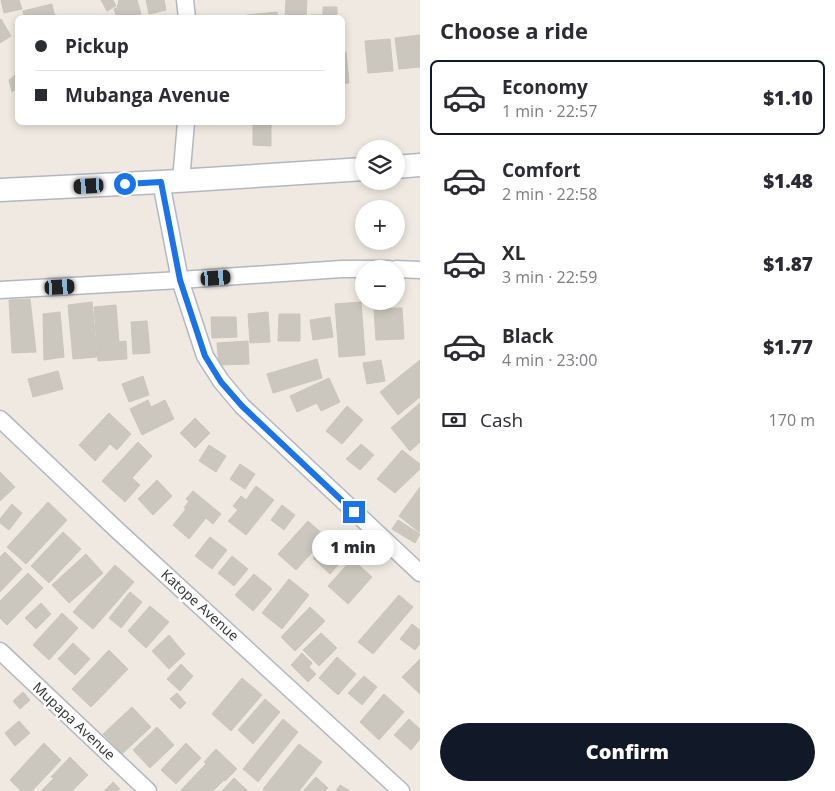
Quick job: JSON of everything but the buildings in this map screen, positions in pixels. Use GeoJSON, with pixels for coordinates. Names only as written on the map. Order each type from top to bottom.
{"type":"FeatureCollection","features":[{"type":"Feature","properties":{"kind":"street"},"geometry":{"type":"LineString","coordinates":[[186,0],[187,15]]}},
{"type":"Feature","properties":{"kind":"street"},"geometry":{"type":"LineString","coordinates":[[185,125],[171,181],[180,280],[205,356],[221,382],[242,406],[420,573]]}},
{"type":"Feature","properties":{"kind":"street"},"geometry":{"type":"LineString","coordinates":[[405,166],[420,165]]}},
{"type":"Feature","properties":{"kind":"street"},"geometry":{"type":"LineString","coordinates":[[0,190],[355,170]]}},
{"type":"Feature","properties":{"kind":"street"},"geometry":{"type":"LineString","coordinates":[[0,290],[355,269]]}},
{"type":"Feature","properties":{"kind":"street"},"geometry":{"type":"LineString","coordinates":[[405,269],[420,270]]}},
{"type":"Feature","properties":{"kind":"street","name":"Katope Avenue"},"geometry":{"type":"LineString","coordinates":[[0,419],[116,529],[401,791]]}},
{"type":"Feature","properties":{"kind":"street","name":"Mupapa Avenue"},"geometry":{"type":"LineString","coordinates":[[0,651],[148,791]]}},
{"type":"Feature","properties":{"kind":"route"},"geometry":{"type":"LineString","coordinates":[[125,184],[161,182],[180,280],[205,356],[221,382],[242,406],[354,512]]}}]}
